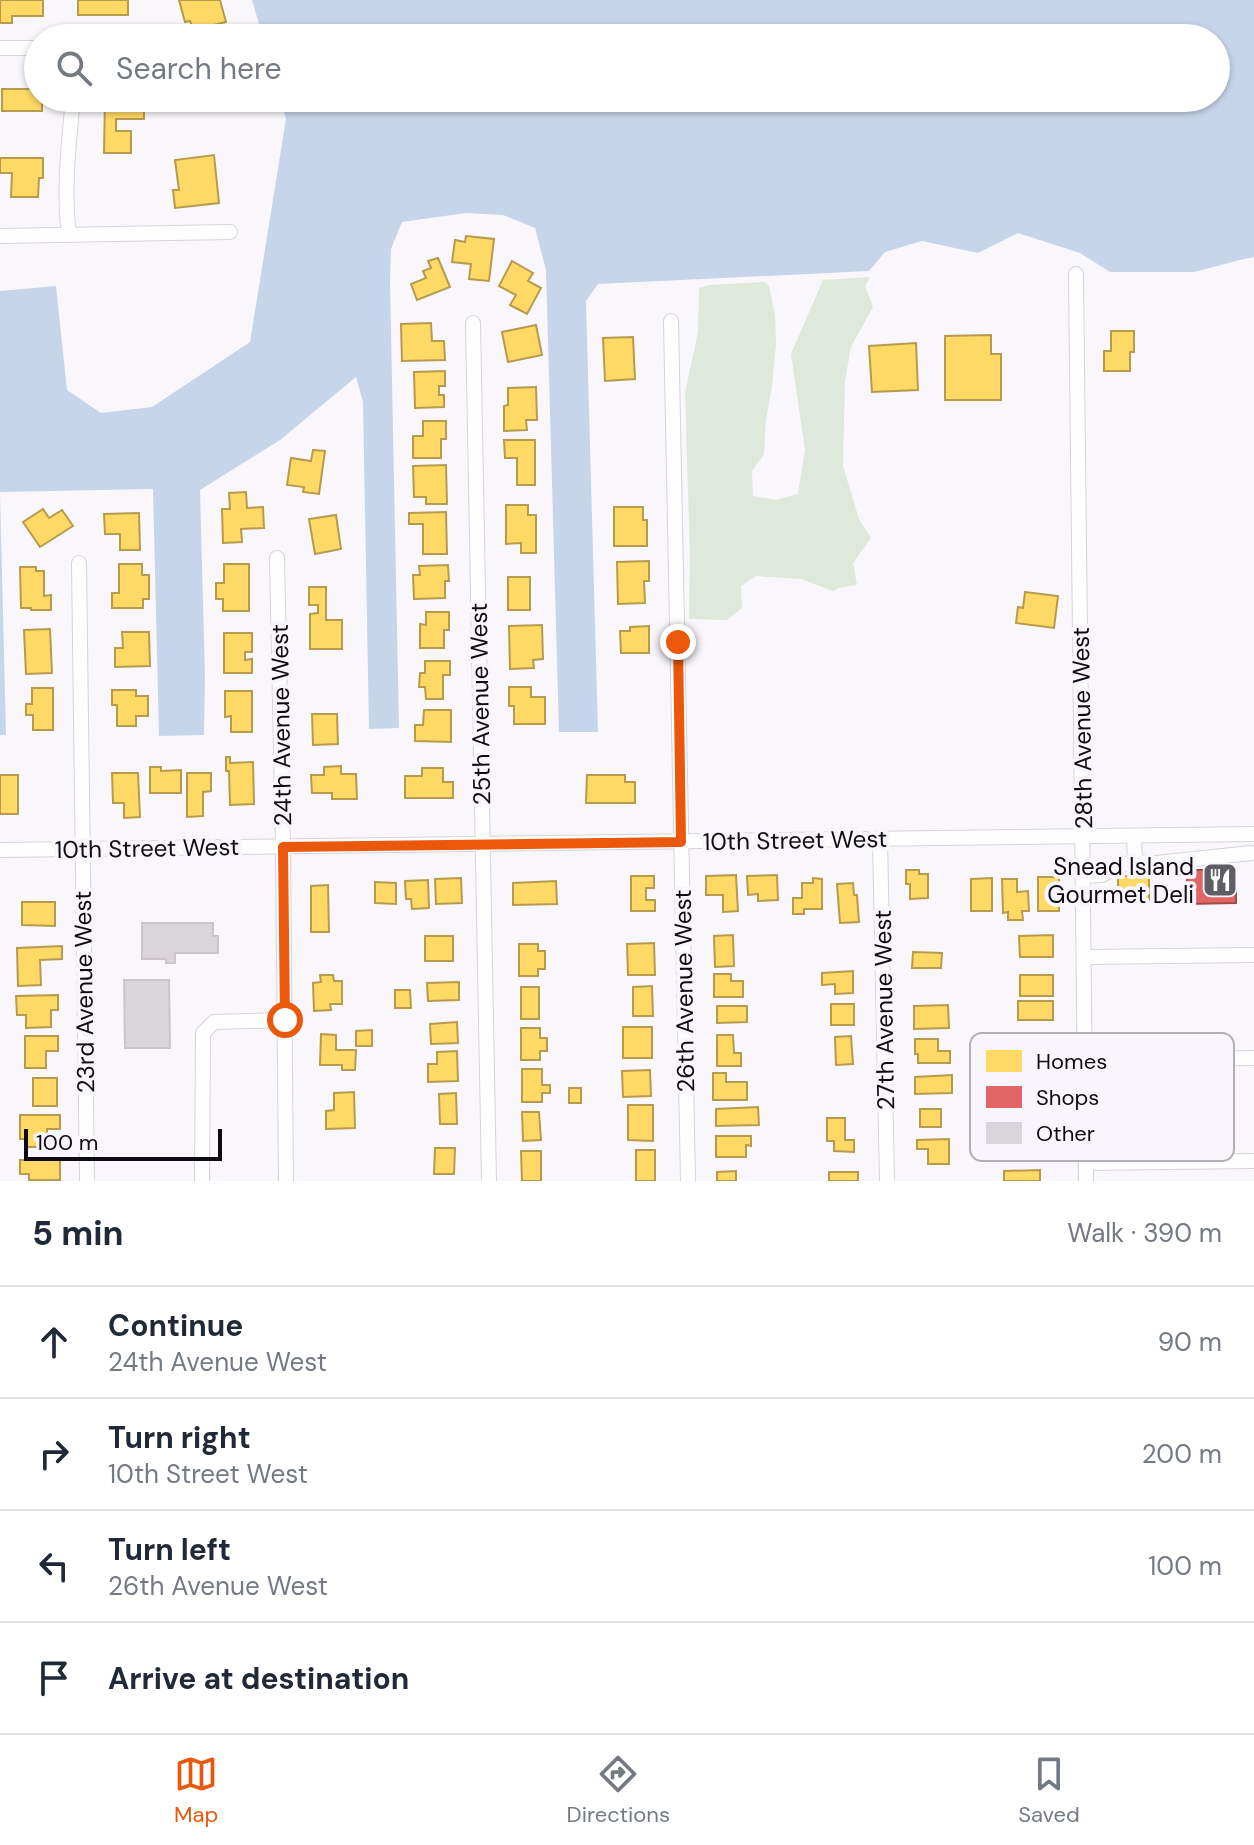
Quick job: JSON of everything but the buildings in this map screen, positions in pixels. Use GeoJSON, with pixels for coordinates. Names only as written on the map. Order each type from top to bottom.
{"type":"FeatureCollection","features":[{"type":"Feature","properties":{"kind":"street"},"geometry":{"type":"LineString","coordinates":[[0,48],[24,48]]}},
{"type":"Feature","properties":{"kind":"street"},"geometry":{"type":"LineString","coordinates":[[69,235],[66,184],[72,112]]}},
{"type":"Feature","properties":{"kind":"street"},"geometry":{"type":"LineString","coordinates":[[0,236],[230,232]]}},
{"type":"Feature","properties":{"kind":"street","name":"28th Avenue West"},"geometry":{"type":"LineString","coordinates":[[1076,274],[1085,1033]]}},
{"type":"Feature","properties":{"kind":"street","name":"26th Avenue West"},"geometry":{"type":"LineString","coordinates":[[671,321],[688,1181]]}},
{"type":"Feature","properties":{"kind":"street","name":"25th Avenue West"},"geometry":{"type":"LineString","coordinates":[[473,323],[489,1181]]}},
{"type":"Feature","properties":{"kind":"street","name":"24th Avenue West"},"geometry":{"type":"LineString","coordinates":[[277,558],[286,1181]]}},
{"type":"Feature","properties":{"kind":"street","name":"23rd Avenue West"},"geometry":{"type":"LineString","coordinates":[[79,563],[87,1181]]}},
{"type":"Feature","properties":{"kind":"street","name":"10th Street West"},"geometry":{"type":"LineString","coordinates":[[0,850],[1254,834]]}},
{"type":"Feature","properties":{"kind":"street"},"geometry":{"type":"LineString","coordinates":[[1134,836],[1135,862]]}},
{"type":"Feature","properties":{"kind":"street","name":"27th Avenue West"},"geometry":{"type":"LineString","coordinates":[[880,839],[887,1181]]}},
{"type":"Feature","properties":{"kind":"street"},"geometry":{"type":"LineString","coordinates":[[1084,876],[1102,875],[1120,865],[1135,862],[1157,863],[1253,852]]}},
{"type":"Feature","properties":{"kind":"street"},"geometry":{"type":"LineString","coordinates":[[1085,957],[1254,955]]}},
{"type":"Feature","properties":{"kind":"street"},"geometry":{"type":"LineString","coordinates":[[202,1181],[203,1033],[214,1022],[285,1020]]}},
{"type":"Feature","properties":{"kind":"street"},"geometry":{"type":"LineString","coordinates":[[1234,1058],[1254,1058]]}},
{"type":"Feature","properties":{"kind":"street"},"geometry":{"type":"LineString","coordinates":[[1086,1163],[1254,1161]]}},
{"type":"Feature","properties":{"kind":"street","name":"28th Avenue West"},"geometry":{"type":"LineString","coordinates":[[1086,1163],[1086,1181]]}},
{"type":"Feature","properties":{"kind":"green space"},"geometry":{"type":"Polygon","coordinates":[[[870,277],[865,286],[873,307],[851,347],[845,381],[843,466],[859,519],[871,538],[853,563],[857,585],[833,591],[801,579],[756,576],[741,586],[742,608],[727,620],[689,619],[685,393],[698,332],[699,288],[765,282],[769,286],[775,315],[776,344],[764,454],[752,471],[753,496],[776,500],[798,494],[805,450],[791,354],[823,280],[870,277]]]}},
{"type":"Feature","properties":{"kind":"water"},"geometry":{"type":"Polygon","coordinates":[[[252,0],[1254,0],[1254,257],[1194,272],[1110,272],[1080,253],[1018,233],[978,253],[922,241],[885,252],[869,271],[598,284],[586,301],[598,732],[559,732],[546,270],[535,228],[503,215],[466,213],[402,222],[391,249],[399,728],[369,729],[363,402],[356,377],[280,440],[200,490],[204,735],[159,736],[153,489],[0,492],[0,291],[56,286],[67,390],[101,413],[152,407],[250,342],[286,119],[284,112],[1230,112],[1230,24],[259,24],[252,0]]]}},
{"type":"Feature","properties":{"kind":"water"},"geometry":{"type":"Polygon","coordinates":[[[0,492],[6,735],[0,735],[0,492]]]}},
{"type":"Feature","properties":{"kind":"place","name":"Snead Island Gourmet Deli"},"geometry":{"type":"Point","coordinates":[1220,880]}},
{"type":"Feature","properties":{"kind":"route"},"geometry":{"type":"LineString","coordinates":[[285,1020],[283,847],[681,842],[678,642]]}}]}
